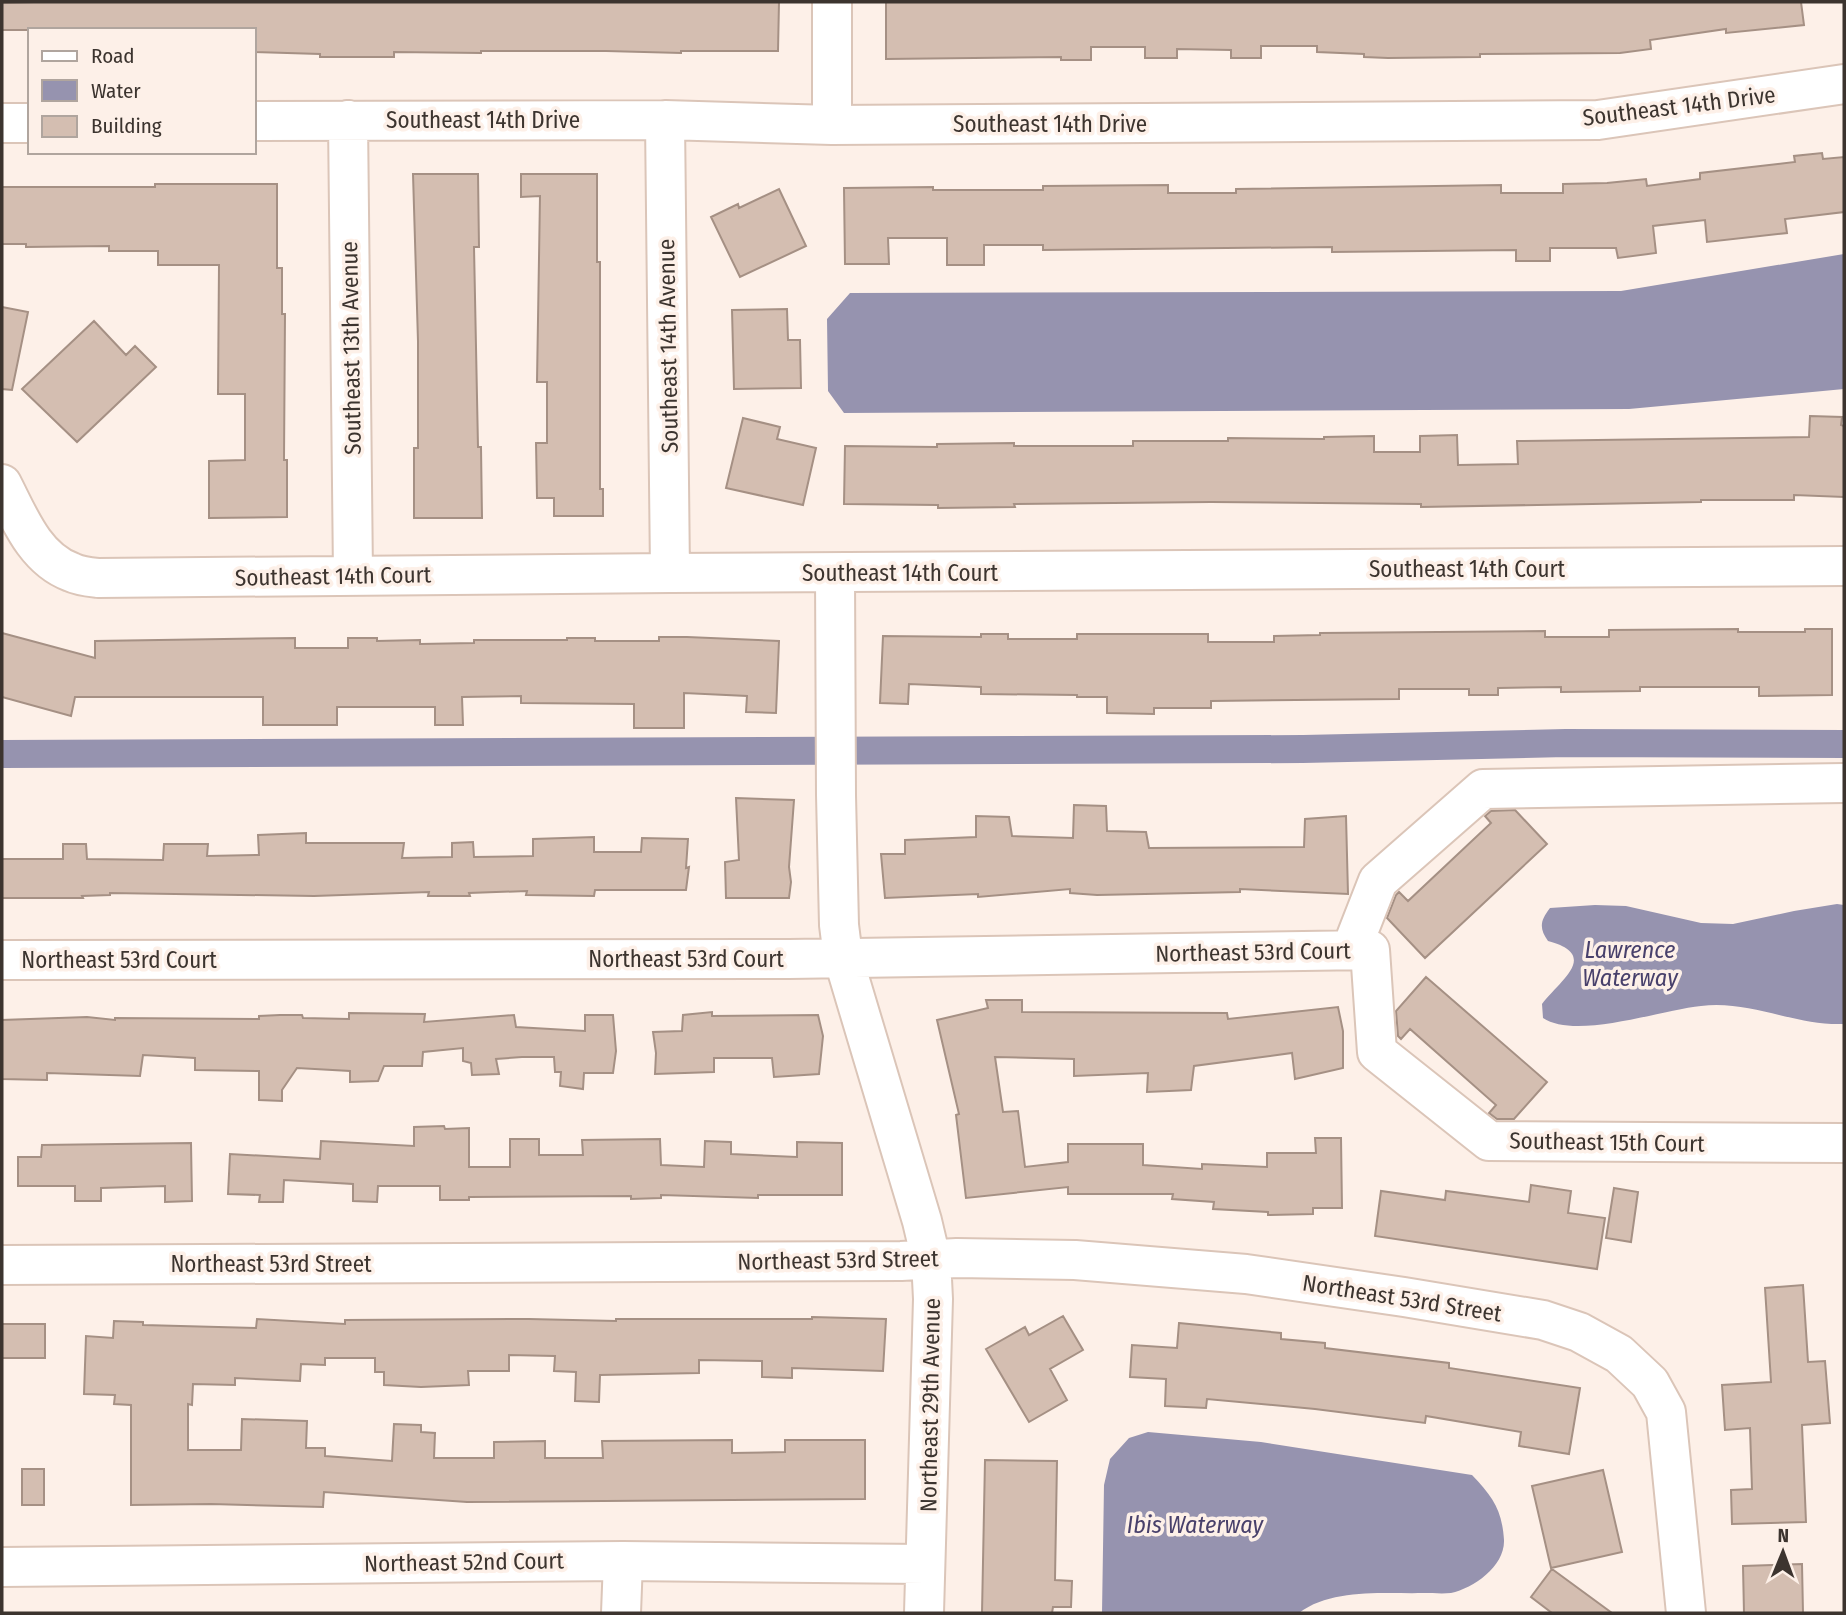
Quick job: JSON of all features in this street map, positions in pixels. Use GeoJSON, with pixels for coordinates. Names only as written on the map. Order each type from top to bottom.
{"type":"FeatureCollection","features":[{"type":"Feature","properties":{"kind":"street"},"geometry":{"type":"LineString","coordinates":[[832,2],[832,125]]}},
{"type":"Feature","properties":{"kind":"street","name":"Southeast 14th Drive"},"geometry":{"type":"LineString","coordinates":[[256,121],[665,120],[832,125],[1598,120],[1844,84]]}},
{"type":"Feature","properties":{"kind":"street","name":"Southeast 13th Avenue"},"geometry":{"type":"LineString","coordinates":[[348,120],[353,575]]}},
{"type":"Feature","properties":{"kind":"street","name":"Southeast 14th Avenue"},"geometry":{"type":"LineString","coordinates":[[665,120],[670,573]]}},
{"type":"Feature","properties":{"kind":"street"},"geometry":{"type":"LineString","coordinates":[[2,123],[28,123]]}},
{"type":"Feature","properties":{"kind":"street","name":"Southeast 14th Court"},"geometry":{"type":"LineString","coordinates":[[2,484],[30,538],[51,561],[72,573],[98,578],[1844,566]]}},
{"type":"Feature","properties":{"kind":"street"},"geometry":{"type":"LineString","coordinates":[[835,573],[836,794],[842,957]]}},
{"type":"Feature","properties":{"kind":"street"},"geometry":{"type":"LineString","coordinates":[[1361,950],[1378,881],[1483,789],[1844,783]]}},
{"type":"Feature","properties":{"kind":"street","name":"Northeast 53rd Court"},"geometry":{"type":"LineString","coordinates":[[2,960],[842,957],[1361,950]]}},
{"type":"Feature","properties":{"kind":"street","name":"Southeast 15th Court"},"geometry":{"type":"LineString","coordinates":[[1361,950],[1377,1052],[1489,1141],[1844,1143]]}},
{"type":"Feature","properties":{"kind":"street","name":"Northeast 29th Avenue"},"geometry":{"type":"LineString","coordinates":[[842,957],[932,1259],[924,1613]]}},
{"type":"Feature","properties":{"kind":"street","name":"Northeast 53rd Street"},"geometry":{"type":"LineString","coordinates":[[2,1265],[1075,1260],[1246,1274],[1543,1320],[1579,1332],[1619,1354],[1650,1383],[1666,1412],[1686,1613]]}},
{"type":"Feature","properties":{"kind":"street"},"geometry":{"type":"LineString","coordinates":[[621,1613],[623,1561]]}},
{"type":"Feature","properties":{"kind":"street","name":"Northeast 52nd Court"},"geometry":{"type":"LineString","coordinates":[[2,1567],[623,1561],[925,1564]]}},
{"type":"Feature","properties":{"kind":"water"},"geometry":{"type":"Polygon","coordinates":[[[1844,254],[1844,389],[1629,409],[844,413],[828,391],[827,319],[850,293],[1621,291],[1844,254]]]}},
{"type":"Feature","properties":{"kind":"water","name":"Lawrence Waterway"},"geometry":{"type":"Polygon","coordinates":[[[1837,904],[1844,905],[1844,1024],[1826,1024],[1719,1005],[1597,1025],[1558,1024],[1543,1018],[1542,1004],[1565,978],[1574,961],[1572,954],[1564,947],[1548,941],[1543,932],[1544,917],[1550,908],[1626,906],[1701,923],[1733,924],[1837,904]]]}},
{"type":"Feature","properties":{"kind":"water","name":"Ibis Waterway"},"geometry":{"type":"Polygon","coordinates":[[[1148,1432],[1261,1442],[1472,1475],[1486,1490],[1499,1512],[1503,1529],[1503,1550],[1494,1567],[1478,1581],[1451,1593],[1343,1596],[1327,1599],[1299,1613],[1102,1613],[1104,1485],[1110,1459],[1129,1438],[1148,1432]]]}},
{"type":"Feature","properties":{"kind":"building"},"geometry":{"type":"Polygon","coordinates":[[[779,2],[778,51],[394,52],[394,57],[320,57],[320,54],[256,52],[256,28],[2,30],[2,3],[779,2]]]}},
{"type":"Feature","properties":{"kind":"building"},"geometry":{"type":"Polygon","coordinates":[[[886,2],[1801,2],[1804,25],[1726,33],[1726,29],[1650,40],[1651,49],[1620,53],[1388,58],[1317,52],[1317,46],[1261,46],[1261,58],[1231,58],[1231,50],[1177,49],[1177,58],[1145,58],[1145,47],[1091,47],[1091,60],[1061,60],[1061,57],[886,59],[886,2]]]}},
{"type":"Feature","properties":{"kind":"building"},"geometry":{"type":"Polygon","coordinates":[[[1822,153],[1823,159],[1844,157],[1844,212],[1785,219],[1787,233],[1707,242],[1705,220],[1653,226],[1656,253],[1618,258],[1616,248],[1550,248],[1550,261],[1516,261],[1516,250],[1332,252],[1332,247],[1043,250],[1043,245],[984,245],[984,265],[947,265],[947,238],[888,238],[889,264],[845,264],[844,188],[1043,190],[1043,186],[1168,185],[1168,193],[1236,193],[1236,189],[1501,185],[1501,193],[1563,193],[1563,184],[1646,179],[1647,186],[1700,179],[1700,173],[1795,162],[1794,156],[1822,153]]]}},
{"type":"Feature","properties":{"kind":"building"},"geometry":{"type":"Polygon","coordinates":[[[413,174],[478,174],[479,247],[474,247],[482,518],[414,518],[414,448],[418,448],[418,341],[413,174]]]}},
{"type":"Feature","properties":{"kind":"building"},"geometry":{"type":"Polygon","coordinates":[[[521,174],[597,174],[597,262],[600,262],[600,489],[603,489],[603,516],[554,516],[554,498],[537,498],[536,443],[547,443],[547,382],[537,382],[540,196],[521,197],[521,174]]]}},
{"type":"Feature","properties":{"kind":"building"},"geometry":{"type":"Polygon","coordinates":[[[155,184],[277,184],[277,268],[282,268],[282,314],[285,314],[284,460],[287,460],[287,517],[209,518],[209,461],[245,460],[245,394],[218,394],[219,265],[158,265],[158,251],[109,251],[109,246],[26,247],[26,244],[2,244],[2,187],[155,187],[155,184]]]}},
{"type":"Feature","properties":{"kind":"building"},"geometry":{"type":"Polygon","coordinates":[[[779,189],[806,246],[740,277],[711,217],[738,204],[739,208],[779,189]]]}},
{"type":"Feature","properties":{"kind":"building"},"geometry":{"type":"Polygon","coordinates":[[[2,307],[28,312],[12,390],[2,389],[2,307]]]}},
{"type":"Feature","properties":{"kind":"building"},"geometry":{"type":"Polygon","coordinates":[[[787,309],[788,340],[800,340],[801,388],[734,389],[732,310],[787,309]]]}},
{"type":"Feature","properties":{"kind":"building"},"geometry":{"type":"Polygon","coordinates":[[[94,321],[126,355],[135,346],[156,367],[77,442],[22,389],[94,321]]]}},
{"type":"Feature","properties":{"kind":"building"},"geometry":{"type":"Polygon","coordinates":[[[1810,416],[1842,417],[1844,497],[1794,495],[1794,500],[1421,507],[1421,504],[1211,502],[1014,504],[1015,507],[938,508],[938,505],[844,504],[845,446],[937,447],[937,444],[1014,443],[1014,446],[1133,446],[1133,441],[1374,436],[1374,452],[1420,452],[1420,436],[1457,435],[1458,465],[1518,464],[1517,441],[1809,437],[1810,416]]]}},
{"type":"Feature","properties":{"kind":"building"},"geometry":{"type":"Polygon","coordinates":[[[743,418],[780,427],[777,439],[816,448],[803,505],[726,488],[743,418]]]}},
{"type":"Feature","properties":{"kind":"building"},"geometry":{"type":"Polygon","coordinates":[[[1738,629],[1738,632],[1805,632],[1805,629],[1832,629],[1832,695],[1759,696],[1759,687],[1640,687],[1640,691],[1561,692],[1561,687],[1498,688],[1498,695],[1469,695],[1469,689],[1399,689],[1399,699],[1211,701],[1211,708],[1154,708],[1154,714],[1107,713],[1107,697],[981,694],[981,687],[909,684],[908,704],[880,703],[883,636],[981,637],[981,634],[1008,634],[1008,639],[1077,639],[1077,634],[1208,634],[1208,642],[1274,642],[1274,636],[1320,633],[1545,631],[1545,637],[1609,637],[1609,630],[1738,629]]]}},
{"type":"Feature","properties":{"kind":"building"},"geometry":{"type":"Polygon","coordinates":[[[2,633],[95,658],[95,641],[295,638],[295,648],[348,648],[348,638],[377,638],[377,641],[420,640],[420,644],[567,638],[659,641],[659,637],[779,641],[776,713],[746,712],[747,696],[684,693],[684,728],[634,728],[634,704],[521,703],[521,696],[462,697],[463,725],[435,725],[435,707],[337,707],[337,725],[263,725],[263,697],[75,697],[71,716],[2,697],[2,633]]]}},
{"type":"Feature","properties":{"kind":"building"},"geometry":{"type":"Polygon","coordinates":[[[736,798],[794,800],[789,898],[726,898],[725,862],[739,860],[736,798]]]}},
{"type":"Feature","properties":{"kind":"building"},"geometry":{"type":"Polygon","coordinates":[[[1074,805],[1106,806],[1107,831],[1146,832],[1149,848],[1304,847],[1305,819],[1346,816],[1348,894],[1240,889],[1240,892],[1097,895],[1070,893],[1070,889],[978,897],[978,894],[885,898],[881,854],[905,854],[905,840],[976,837],[976,816],[1009,817],[1012,836],[1073,838],[1074,805]]]}},
{"type":"Feature","properties":{"kind":"building"},"geometry":{"type":"Polygon","coordinates":[[[1515,810],[1547,844],[1425,958],[1387,918],[1396,895],[1399,892],[1408,901],[1491,823],[1485,816],[1491,811],[1515,810]]]}},
{"type":"Feature","properties":{"kind":"building"},"geometry":{"type":"Polygon","coordinates":[[[306,833],[306,843],[404,843],[402,858],[452,857],[452,843],[473,842],[474,857],[533,856],[533,839],[594,837],[594,852],[641,852],[642,838],[688,839],[686,868],[689,867],[686,890],[595,890],[594,896],[526,895],[527,891],[469,893],[470,896],[428,896],[429,892],[314,896],[110,893],[82,896],[83,898],[2,898],[2,859],[63,859],[63,844],[86,844],[87,859],[163,860],[164,844],[208,844],[207,856],[259,855],[258,835],[306,833]]]}},
{"type":"Feature","properties":{"kind":"building"},"geometry":{"type":"Polygon","coordinates":[[[1426,977],[1547,1082],[1514,1119],[1497,1119],[1489,1113],[1496,1105],[1410,1029],[1401,1039],[1398,1036],[1396,1011],[1426,977]]]}},
{"type":"Feature","properties":{"kind":"building"},"geometry":{"type":"Polygon","coordinates":[[[986,1000],[1022,1000],[1022,1012],[1227,1013],[1228,1019],[1338,1007],[1343,1031],[1343,1068],[1295,1079],[1292,1053],[1194,1066],[1191,1090],[1147,1092],[1148,1073],[1074,1076],[1074,1059],[995,1057],[1003,1112],[1018,1111],[1025,1167],[1068,1162],[1068,1144],[1143,1144],[1143,1165],[1202,1169],[1202,1164],[1267,1167],[1267,1153],[1316,1153],[1315,1138],[1341,1138],[1342,1208],[1313,1208],[1313,1214],[1268,1215],[1268,1212],[1213,1209],[1214,1202],[1172,1199],[1173,1194],[1068,1194],[1068,1187],[966,1198],[956,1115],[959,1114],[937,1020],[988,1008],[986,1000]]]}},
{"type":"Feature","properties":{"kind":"building"},"geometry":{"type":"Polygon","coordinates":[[[712,1012],[712,1016],[818,1015],[823,1036],[819,1074],[774,1077],[772,1058],[714,1058],[714,1072],[655,1074],[653,1032],[682,1031],[683,1015],[712,1012]]]}},
{"type":"Feature","properties":{"kind":"building"},"geometry":{"type":"Polygon","coordinates":[[[349,1013],[425,1014],[424,1022],[514,1015],[516,1027],[585,1031],[585,1015],[613,1015],[616,1051],[613,1073],[584,1073],[583,1089],[560,1086],[561,1072],[555,1072],[554,1057],[522,1057],[496,1059],[499,1074],[472,1075],[471,1063],[463,1061],[463,1048],[423,1052],[422,1066],[384,1066],[378,1081],[350,1082],[350,1071],[297,1068],[282,1090],[282,1101],[259,1100],[259,1071],[195,1070],[195,1058],[143,1055],[140,1076],[47,1073],[47,1080],[2,1079],[2,1020],[87,1017],[115,1020],[259,1019],[259,1016],[280,1015],[349,1019],[349,1013]]]}},
{"type":"Feature","properties":{"kind":"building"},"geometry":{"type":"Polygon","coordinates":[[[444,1126],[445,1129],[469,1128],[469,1167],[510,1167],[510,1139],[539,1139],[539,1155],[583,1155],[582,1140],[660,1139],[661,1165],[704,1167],[705,1141],[731,1142],[731,1154],[797,1157],[797,1142],[842,1143],[842,1195],[758,1195],[758,1198],[661,1195],[661,1198],[631,1199],[631,1196],[469,1197],[469,1200],[440,1200],[440,1186],[378,1186],[377,1202],[353,1201],[353,1184],[284,1180],[283,1202],[259,1202],[260,1195],[228,1194],[230,1154],[320,1159],[321,1141],[414,1146],[414,1127],[444,1126]]]}},
{"type":"Feature","properties":{"kind":"building"},"geometry":{"type":"Polygon","coordinates":[[[191,1143],[192,1201],[165,1202],[165,1186],[101,1188],[101,1201],[75,1201],[75,1186],[18,1186],[18,1157],[41,1157],[42,1145],[191,1143]]]}},
{"type":"Feature","properties":{"kind":"building"},"geometry":{"type":"Polygon","coordinates":[[[1531,1185],[1571,1191],[1568,1213],[1605,1218],[1597,1269],[1375,1236],[1381,1191],[1445,1200],[1446,1191],[1529,1202],[1531,1185]]]}},
{"type":"Feature","properties":{"kind":"building"},"geometry":{"type":"Polygon","coordinates":[[[1614,1188],[1638,1192],[1631,1242],[1606,1238],[1614,1188]]]}},
{"type":"Feature","properties":{"kind":"building"},"geometry":{"type":"Polygon","coordinates":[[[1803,1285],[1808,1362],[1825,1361],[1830,1423],[1802,1425],[1806,1522],[1732,1524],[1731,1490],[1752,1489],[1750,1428],[1725,1430],[1722,1385],[1771,1382],[1765,1288],[1803,1285]]]}},
{"type":"Feature","properties":{"kind":"building"},"geometry":{"type":"Polygon","coordinates":[[[1063,1316],[1083,1350],[1050,1369],[1067,1400],[1029,1422],[986,1349],[1025,1327],[1029,1335],[1063,1316]]]}},
{"type":"Feature","properties":{"kind":"building"},"geometry":{"type":"Polygon","coordinates":[[[812,1317],[886,1319],[883,1371],[792,1368],[792,1378],[762,1377],[762,1361],[699,1360],[699,1373],[600,1375],[599,1402],[575,1401],[576,1372],[554,1371],[555,1356],[509,1355],[509,1371],[468,1371],[469,1385],[421,1387],[384,1385],[384,1372],[375,1372],[375,1358],[325,1358],[325,1365],[301,1364],[300,1381],[235,1378],[235,1385],[193,1384],[192,1405],[188,1404],[188,1450],[241,1450],[242,1419],[307,1421],[306,1448],[325,1448],[325,1456],[392,1461],[394,1424],[421,1425],[421,1432],[435,1433],[434,1458],[494,1458],[494,1442],[545,1441],[545,1458],[603,1458],[602,1441],[732,1440],[732,1453],[785,1452],[785,1440],[865,1440],[865,1499],[467,1502],[324,1492],[323,1507],[131,1505],[131,1405],[114,1404],[115,1395],[84,1394],[86,1336],[113,1338],[114,1321],[143,1322],[143,1325],[256,1328],[257,1319],[345,1324],[345,1320],[616,1321],[812,1317]]]}},
{"type":"Feature","properties":{"kind":"building"},"geometry":{"type":"Polygon","coordinates":[[[1179,1323],[1281,1333],[1281,1339],[1325,1343],[1325,1348],[1449,1363],[1449,1368],[1580,1388],[1569,1454],[1519,1446],[1521,1432],[1426,1416],[1425,1423],[1207,1399],[1206,1408],[1165,1406],[1166,1379],[1130,1377],[1132,1345],[1177,1348],[1179,1323]]]}},
{"type":"Feature","properties":{"kind":"building"},"geometry":{"type":"Polygon","coordinates":[[[2,1324],[45,1324],[45,1358],[2,1358],[2,1324]]]}},
{"type":"Feature","properties":{"kind":"building"},"geometry":{"type":"Polygon","coordinates":[[[985,1460],[1057,1461],[1055,1580],[1072,1581],[1071,1607],[1053,1607],[1052,1613],[982,1613],[985,1460]]]}},
{"type":"Feature","properties":{"kind":"building"},"geometry":{"type":"Polygon","coordinates":[[[22,1469],[44,1469],[44,1505],[22,1505],[22,1469]]]}},
{"type":"Feature","properties":{"kind":"building"},"geometry":{"type":"Polygon","coordinates":[[[1603,1470],[1622,1552],[1551,1568],[1532,1486],[1603,1470]]]}},
{"type":"Feature","properties":{"kind":"building"},"geometry":{"type":"Polygon","coordinates":[[[1802,1564],[1803,1613],[1744,1613],[1743,1566],[1802,1564]]]}},
{"type":"Feature","properties":{"kind":"building"},"geometry":{"type":"Polygon","coordinates":[[[1552,1569],[1612,1613],[1552,1613],[1531,1597],[1552,1569]]]}},
{"type":"Feature","properties":{"kind":"waterway"},"geometry":{"type":"LineString","coordinates":[[2,754],[1303,749],[1566,743],[1844,744]]}}]}
